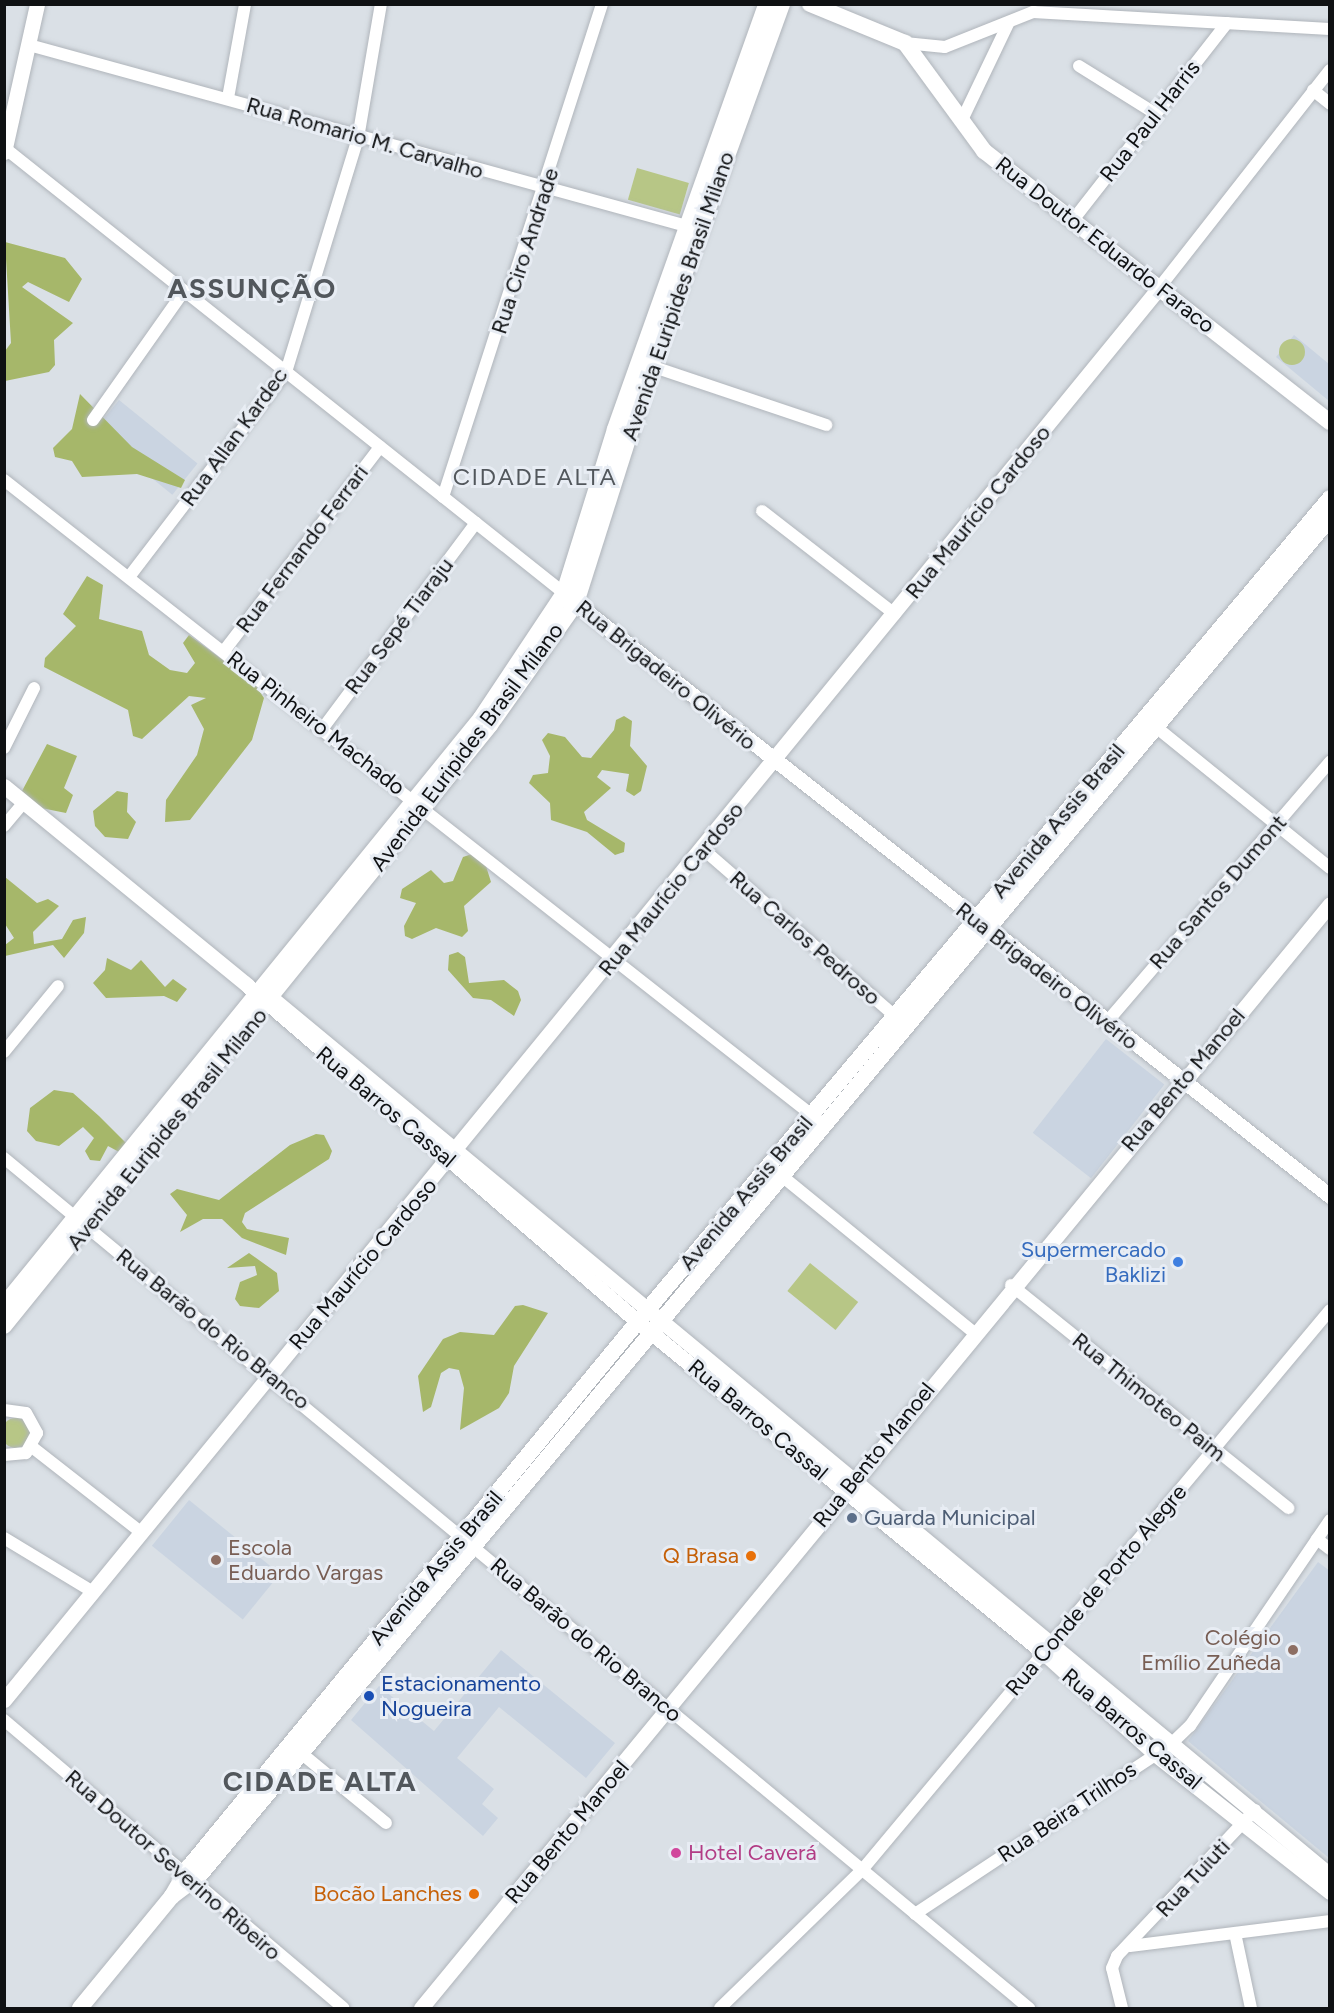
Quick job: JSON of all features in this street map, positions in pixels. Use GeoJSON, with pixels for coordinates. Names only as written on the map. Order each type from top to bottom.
{"type":"FeatureCollection","features":[{"type":"Feature","properties":{"kind":"main road","name":"Avenida Euripides Brasil Milano"},"geometry":{"type":"LineString","coordinates":[[745,84],[766,4]]}},
{"type":"Feature","properties":{"kind":"main road","name":"Avenida Euripides Brasil Milano"},"geometry":{"type":"LineString","coordinates":[[4,1326],[260,994],[326,919],[486,722],[570,598],[622,431],[709,183],[745,84],[782,4]]}},
{"type":"Feature","properties":{"kind":"main road"},"geometry":{"type":"LineString","coordinates":[[810,4],[906,44]]}},
{"type":"Feature","properties":{"kind":"main road","name":"Rua Doutor Eduardo Faraco"},"geometry":{"type":"LineString","coordinates":[[906,44],[984,151],[1329,422]]}},
{"type":"Feature","properties":{"kind":"main road","name":"Avenida Euripides Brasil Milano"},"geometry":{"type":"LineString","coordinates":[[622,431],[651,366],[673,289]]}},
{"type":"Feature","properties":{"kind":"main road","name":"Avenida Assis Brasil"},"geometry":{"type":"LineString","coordinates":[[187,1880],[593,1390],[649,1308],[775,1170],[1149,722],[1321,521],[1329,498]]}},
{"type":"Feature","properties":{"kind":"main road","name":"Avenida Assis Brasil"},"geometry":{"type":"LineString","coordinates":[[593,1390],[657,1327],[775,1170]]}},
{"type":"Feature","properties":{"kind":"main road","name":"Avenida Euripides Brasil Milano"},"geometry":{"type":"LineString","coordinates":[[4,1305],[84,1223]]}},
{"type":"Feature","properties":{"kind":"main road","name":"Avenida Assis Brasil"},"geometry":{"type":"LineString","coordinates":[[81,2008],[172,1896],[301,1753],[468,1542]]}},
{"type":"Feature","properties":{"kind":"street"},"geometry":{"type":"LineString","coordinates":[[5,151],[37,4]]}},
{"type":"Feature","properties":{"kind":"street"},"geometry":{"type":"LineString","coordinates":[[228,98],[245,4]]}},
{"type":"Feature","properties":{"kind":"street","name":"Rua Allan Kardec"},"geometry":{"type":"LineString","coordinates":[[129,577],[286,372],[358,138],[381,4]]}},
{"type":"Feature","properties":{"kind":"street","name":"Rua Ciro Andrade"},"geometry":{"type":"LineString","coordinates":[[443,497],[546,189],[602,4]]}},
{"type":"Feature","properties":{"kind":"street"},"geometry":{"type":"LineString","coordinates":[[906,44],[945,46],[1008,24],[1034,12],[1329,29]]}},
{"type":"Feature","properties":{"kind":"street","name":"Rua Paul Harris"},"geometry":{"type":"LineString","coordinates":[[1073,220],[1227,23]]}},
{"type":"Feature","properties":{"kind":"street"},"geometry":{"type":"LineString","coordinates":[[962,120],[1008,24]]}},
{"type":"Feature","properties":{"kind":"street","name":"Rua Romario M. Carvalho"},"geometry":{"type":"LineString","coordinates":[[29,45],[228,98],[358,138],[693,228]]}},
{"type":"Feature","properties":{"kind":"street"},"geometry":{"type":"LineString","coordinates":[[1078,66],[1156,114]]}},
{"type":"Feature","properties":{"kind":"street","name":"Rua Maurício Cardoso"},"geometry":{"type":"LineString","coordinates":[[4,1700],[776,762],[1159,288],[1329,70]]}},
{"type":"Feature","properties":{"kind":"street"},"geometry":{"type":"LineString","coordinates":[[1313,90],[1329,104]]}},
{"type":"Feature","properties":{"kind":"street","name":"Rua Brigadeiro Olivério"},"geometry":{"type":"LineString","coordinates":[[5,151],[980,925],[1329,1196]]}},
{"type":"Feature","properties":{"kind":"street"},"geometry":{"type":"LineString","coordinates":[[93,420],[184,291]]}},
{"type":"Feature","properties":{"kind":"street"},"geometry":{"type":"LineString","coordinates":[[651,366],[826,425]]}},
{"type":"Feature","properties":{"kind":"street","name":"Rua Fernando Ferrari"},"geometry":{"type":"LineString","coordinates":[[224,651],[380,447]]}},
{"type":"Feature","properties":{"kind":"street","name":"Rua Pinheiro Machado"},"geometry":{"type":"LineString","coordinates":[[4,480],[616,956],[818,1119]]}},
{"type":"Feature","properties":{"kind":"street"},"geometry":{"type":"LineString","coordinates":[[762,511],[895,614]]}},
{"type":"Feature","properties":{"kind":"street","name":"Rua Sepé Tiaraju"},"geometry":{"type":"LineString","coordinates":[[322,728],[476,523]]}},
{"type":"Feature","properties":{"kind":"street"},"geometry":{"type":"LineString","coordinates":[[4,748],[34,688]]}},
{"type":"Feature","properties":{"kind":"street"},"geometry":{"type":"LineString","coordinates":[[1149,722],[1329,868]]}},
{"type":"Feature","properties":{"kind":"street","name":"Rua Santos Dumont"},"geometry":{"type":"LineString","coordinates":[[1106,1023],[1329,762]]}},
{"type":"Feature","properties":{"kind":"street","name":"Rua Barros Cassal"},"geometry":{"type":"LineString","coordinates":[[4,786],[454,1155],[541,1229],[638,1322],[657,1327],[856,1479],[1049,1648],[1155,1754],[1250,1815],[1329,1875]]}},
{"type":"Feature","properties":{"kind":"street"},"geometry":{"type":"LineString","coordinates":[[4,826],[24,802]]}},
{"type":"Feature","properties":{"kind":"street","name":"Rua Carlos Pedroso"},"geometry":{"type":"LineString","coordinates":[[704,850],[901,1021]]}},
{"type":"Feature","properties":{"kind":"street","name":"Rua Bento Manoel"},"geometry":{"type":"LineString","coordinates":[[421,2008],[846,1492],[1011,1284],[1183,1083],[1329,904]]}},
{"type":"Feature","properties":{"kind":"street"},"geometry":{"type":"LineString","coordinates":[[4,1052],[58,986]]}},
{"type":"Feature","properties":{"kind":"street","name":"Rua Barão do Rio Branco"},"geometry":{"type":"LineString","coordinates":[[4,1158],[271,1376],[1029,2008]]}},
{"type":"Feature","properties":{"kind":"street"},"geometry":{"type":"LineString","coordinates":[[775,1170],[973,1332]]}},
{"type":"Feature","properties":{"kind":"street","name":"Rua Barros Cassal"},"geometry":{"type":"LineString","coordinates":[[541,1229],[649,1308],[657,1327],[846,1492],[1049,1648],[1170,1745],[1250,1815],[1329,1892]]}},
{"type":"Feature","properties":{"kind":"street","name":"Rua Thimoteo Paim"},"geometry":{"type":"LineString","coordinates":[[1011,1284],[1213,1450],[1288,1508]]}},
{"type":"Feature","properties":{"kind":"street","name":"Rua Conde de Porto Alegre"},"geometry":{"type":"LineString","coordinates":[[862,1870],[1329,1310]]}},
{"type":"Feature","properties":{"kind":"street"},"geometry":{"type":"LineString","coordinates":[[4,1410],[19,1409],[32,1418],[37,1433],[32,1447],[18,1456],[4,1455]]}},
{"type":"Feature","properties":{"kind":"street"},"geometry":{"type":"LineString","coordinates":[[32,1447],[142,1533]]}},
{"type":"Feature","properties":{"kind":"street","name":"Rua Beira Trilhos"},"geometry":{"type":"LineString","coordinates":[[915,1914],[1170,1745],[1190,1726],[1329,1520]]}},
{"type":"Feature","properties":{"kind":"street"},"geometry":{"type":"LineString","coordinates":[[4,1538],[93,1592]]}},
{"type":"Feature","properties":{"kind":"street"},"geometry":{"type":"LineString","coordinates":[[1317,1539],[1329,1549]]}},
{"type":"Feature","properties":{"kind":"street","name":"Rua Doutor Severino Ribeiro"},"geometry":{"type":"LineString","coordinates":[[4,1719],[187,1880],[343,2008]]}},
{"type":"Feature","properties":{"kind":"street"},"geometry":{"type":"LineString","coordinates":[[301,1753],[386,1823]]}},
{"type":"Feature","properties":{"kind":"street","name":"Rua Tuiuti"},"geometry":{"type":"LineString","coordinates":[[1122,2008],[1112,1968],[1117,1956],[1130,1946],[1250,1815]]}},
{"type":"Feature","properties":{"kind":"street"},"geometry":{"type":"LineString","coordinates":[[720,2008],[862,1870]]}},
{"type":"Feature","properties":{"kind":"street"},"geometry":{"type":"LineString","coordinates":[[1130,1946],[1329,1921]]}},
{"type":"Feature","properties":{"kind":"street"},"geometry":{"type":"LineString","coordinates":[[1235,1933],[1251,2008]]}},
{"type":"Feature","properties":{"kind":"shaded area"},"geometry":{"type":"Polygon","coordinates":[[[1294,335],[1329,364],[1329,401],[1276,357],[1294,335]]]}},
{"type":"Feature","properties":{"kind":"shaded area"},"geometry":{"type":"Polygon","coordinates":[[[119,400],[197,464],[172,495],[94,431],[119,400]]]}},
{"type":"Feature","properties":{"kind":"shaded area"},"geometry":{"type":"Polygon","coordinates":[[[1106,1039],[1164,1085],[1091,1178],[1033,1133],[1106,1039]]]}},
{"type":"Feature","properties":{"kind":"shaded area","name":"Escola Eduardo Vargas"},"geometry":{"type":"Polygon","coordinates":[[[189,1500],[280,1574],[243,1619],[152,1546],[189,1500]]]}},
{"type":"Feature","properties":{"kind":"shaded area","name":"Colégio Emílio Zuñeda"},"geometry":{"type":"Polygon","coordinates":[[[1318,1562],[1330,1571],[1329,1858],[1188,1741],[1318,1562]]]}},
{"type":"Feature","properties":{"kind":"shaded area"},"geometry":{"type":"Polygon","coordinates":[[[501,1650],[615,1743],[586,1778],[499,1707],[457,1758],[494,1789],[482,1804],[498,1818],[483,1836],[351,1720],[379,1686],[434,1731],[501,1650]]]}},
{"type":"Feature","properties":{"kind":"green space"},"geometry":{"type":"Polygon","coordinates":[[[637,168],[689,183],[680,215],[628,200],[637,168]]]}},
{"type":"Feature","properties":{"kind":"green space"},"geometry":{"type":"Polygon","coordinates":[[[5,242],[65,258],[82,279],[69,302],[28,282],[22,287],[73,323],[54,340],[55,365],[49,372],[5,381],[5,351],[11,343],[5,242]]]}},
{"type":"Feature","properties":{"kind":"green space"},"geometry":{"type":"Polygon","coordinates":[[[1292,339],[1301,343],[1305,352],[1301,361],[1292,365],[1283,361],[1279,352],[1283,343],[1292,339]]]}},
{"type":"Feature","properties":{"kind":"green space"},"geometry":{"type":"Polygon","coordinates":[[[80,394],[132,447],[185,480],[181,488],[137,474],[82,477],[72,461],[55,457],[53,448],[72,429],[80,394]]]}},
{"type":"Feature","properties":{"kind":"green space"},"geometry":{"type":"Polygon","coordinates":[[[87,576],[103,585],[99,619],[142,631],[149,655],[170,670],[187,673],[195,663],[183,643],[189,635],[254,683],[264,698],[252,740],[190,820],[165,822],[166,800],[197,755],[204,729],[191,705],[206,698],[189,696],[142,739],[133,736],[128,710],[44,667],[45,658],[76,626],[63,614],[87,576]]]}},
{"type":"Feature","properties":{"kind":"green space"},"geometry":{"type":"Polygon","coordinates":[[[624,716],[632,721],[630,746],[647,766],[641,791],[634,796],[626,791],[629,774],[602,770],[597,777],[611,788],[584,812],[587,820],[625,843],[624,852],[615,855],[587,832],[551,820],[550,803],[529,783],[533,775],[548,773],[550,756],[542,740],[548,733],[565,737],[582,757],[591,758],[614,730],[616,720],[624,716]]]}},
{"type":"Feature","properties":{"kind":"green space"},"geometry":{"type":"Polygon","coordinates":[[[47,744],[77,756],[64,788],[73,795],[66,813],[41,808],[22,791],[47,744]]]}},
{"type":"Feature","properties":{"kind":"green space"},"geometry":{"type":"Polygon","coordinates":[[[117,791],[128,793],[127,812],[136,822],[128,839],[105,837],[95,826],[93,811],[117,791]]]}},
{"type":"Feature","properties":{"kind":"green space"},"geometry":{"type":"Polygon","coordinates":[[[472,854],[486,866],[491,882],[464,906],[468,931],[462,937],[436,928],[412,939],[405,936],[404,926],[416,903],[400,898],[402,889],[431,870],[444,883],[453,881],[463,857],[472,854]]]}},
{"type":"Feature","properties":{"kind":"green space"},"geometry":{"type":"Polygon","coordinates":[[[5,877],[37,903],[48,899],[59,906],[33,932],[34,944],[62,939],[73,920],[86,917],[84,933],[64,958],[53,945],[5,956],[5,945],[14,938],[5,924],[5,877]]]}},
{"type":"Feature","properties":{"kind":"green space"},"geometry":{"type":"Polygon","coordinates":[[[458,952],[465,957],[469,983],[504,980],[518,991],[521,1000],[514,1016],[491,1000],[473,998],[448,970],[449,955],[458,952]]]}},
{"type":"Feature","properties":{"kind":"green space"},"geometry":{"type":"Polygon","coordinates":[[[107,958],[131,970],[141,960],[165,987],[173,979],[187,989],[177,1002],[164,996],[106,998],[93,983],[105,970],[107,958]]]}},
{"type":"Feature","properties":{"kind":"green space"},"geometry":{"type":"Polygon","coordinates":[[[54,1090],[73,1093],[99,1116],[126,1143],[121,1153],[108,1146],[100,1161],[90,1160],[85,1151],[94,1138],[83,1127],[59,1146],[36,1141],[27,1131],[30,1108],[54,1090]]]}},
{"type":"Feature","properties":{"kind":"green space"},"geometry":{"type":"Polygon","coordinates":[[[316,1134],[324,1135],[332,1151],[329,1159],[245,1213],[242,1222],[247,1229],[289,1238],[286,1255],[242,1238],[222,1219],[203,1219],[180,1232],[187,1215],[170,1194],[177,1189],[219,1200],[290,1145],[316,1134]]]}},
{"type":"Feature","properties":{"kind":"green space"},"geometry":{"type":"Polygon","coordinates":[[[249,1253],[277,1273],[279,1291],[259,1308],[240,1306],[235,1299],[240,1282],[257,1275],[255,1266],[227,1268],[249,1253]]]}},
{"type":"Feature","properties":{"kind":"green space"},"geometry":{"type":"Polygon","coordinates":[[[810,1263],[858,1302],[836,1330],[787,1291],[810,1263]]]}},
{"type":"Feature","properties":{"kind":"green space"},"geometry":{"type":"Polygon","coordinates":[[[523,1305],[548,1313],[514,1366],[509,1393],[499,1408],[460,1430],[464,1388],[459,1370],[449,1368],[441,1373],[431,1407],[423,1412],[418,1376],[443,1339],[460,1332],[494,1335],[515,1306],[523,1305]]]}},
{"type":"Feature","properties":{"kind":"green space"},"geometry":{"type":"Polygon","coordinates":[[[16,1418],[27,1422],[31,1433],[27,1444],[16,1448],[5,1444],[1,1433],[5,1422],[16,1418]]]}},
{"type":"Feature","properties":{"kind":"place","name":"Supermercado Baklizi"},"geometry":{"type":"Point","coordinates":[1178,1262]}},
{"type":"Feature","properties":{"kind":"place","name":"Guarda Municipal"},"geometry":{"type":"Point","coordinates":[852,1518]}},
{"type":"Feature","properties":{"kind":"place","name":"Q Brasa"},"geometry":{"type":"Point","coordinates":[751,1556]}},
{"type":"Feature","properties":{"kind":"place","name":"Escola Eduardo Vargas"},"geometry":{"type":"Point","coordinates":[216,1560]}},
{"type":"Feature","properties":{"kind":"place","name":"Colégio Emílio Zuñeda"},"geometry":{"type":"Point","coordinates":[1293,1650]}},
{"type":"Feature","properties":{"kind":"place","name":"Estacionamento Nogueira"},"geometry":{"type":"Point","coordinates":[369,1696]}},
{"type":"Feature","properties":{"kind":"place","name":"Hotel Caverá"},"geometry":{"type":"Point","coordinates":[676,1853]}},
{"type":"Feature","properties":{"kind":"place","name":"Bocão Lanches"},"geometry":{"type":"Point","coordinates":[474,1894]}},
{"type":"Feature","properties":{"kind":"district","name":"ASSUNÇÃO"},"geometry":{"type":"Point","coordinates":[252,288]}},
{"type":"Feature","properties":{"kind":"district","name":"CIDADE ALTA"},"geometry":{"type":"Point","coordinates":[535,477]}},
{"type":"Feature","properties":{"kind":"district","name":"CIDADE ALTA"},"geometry":{"type":"Point","coordinates":[320,1781]}}]}
